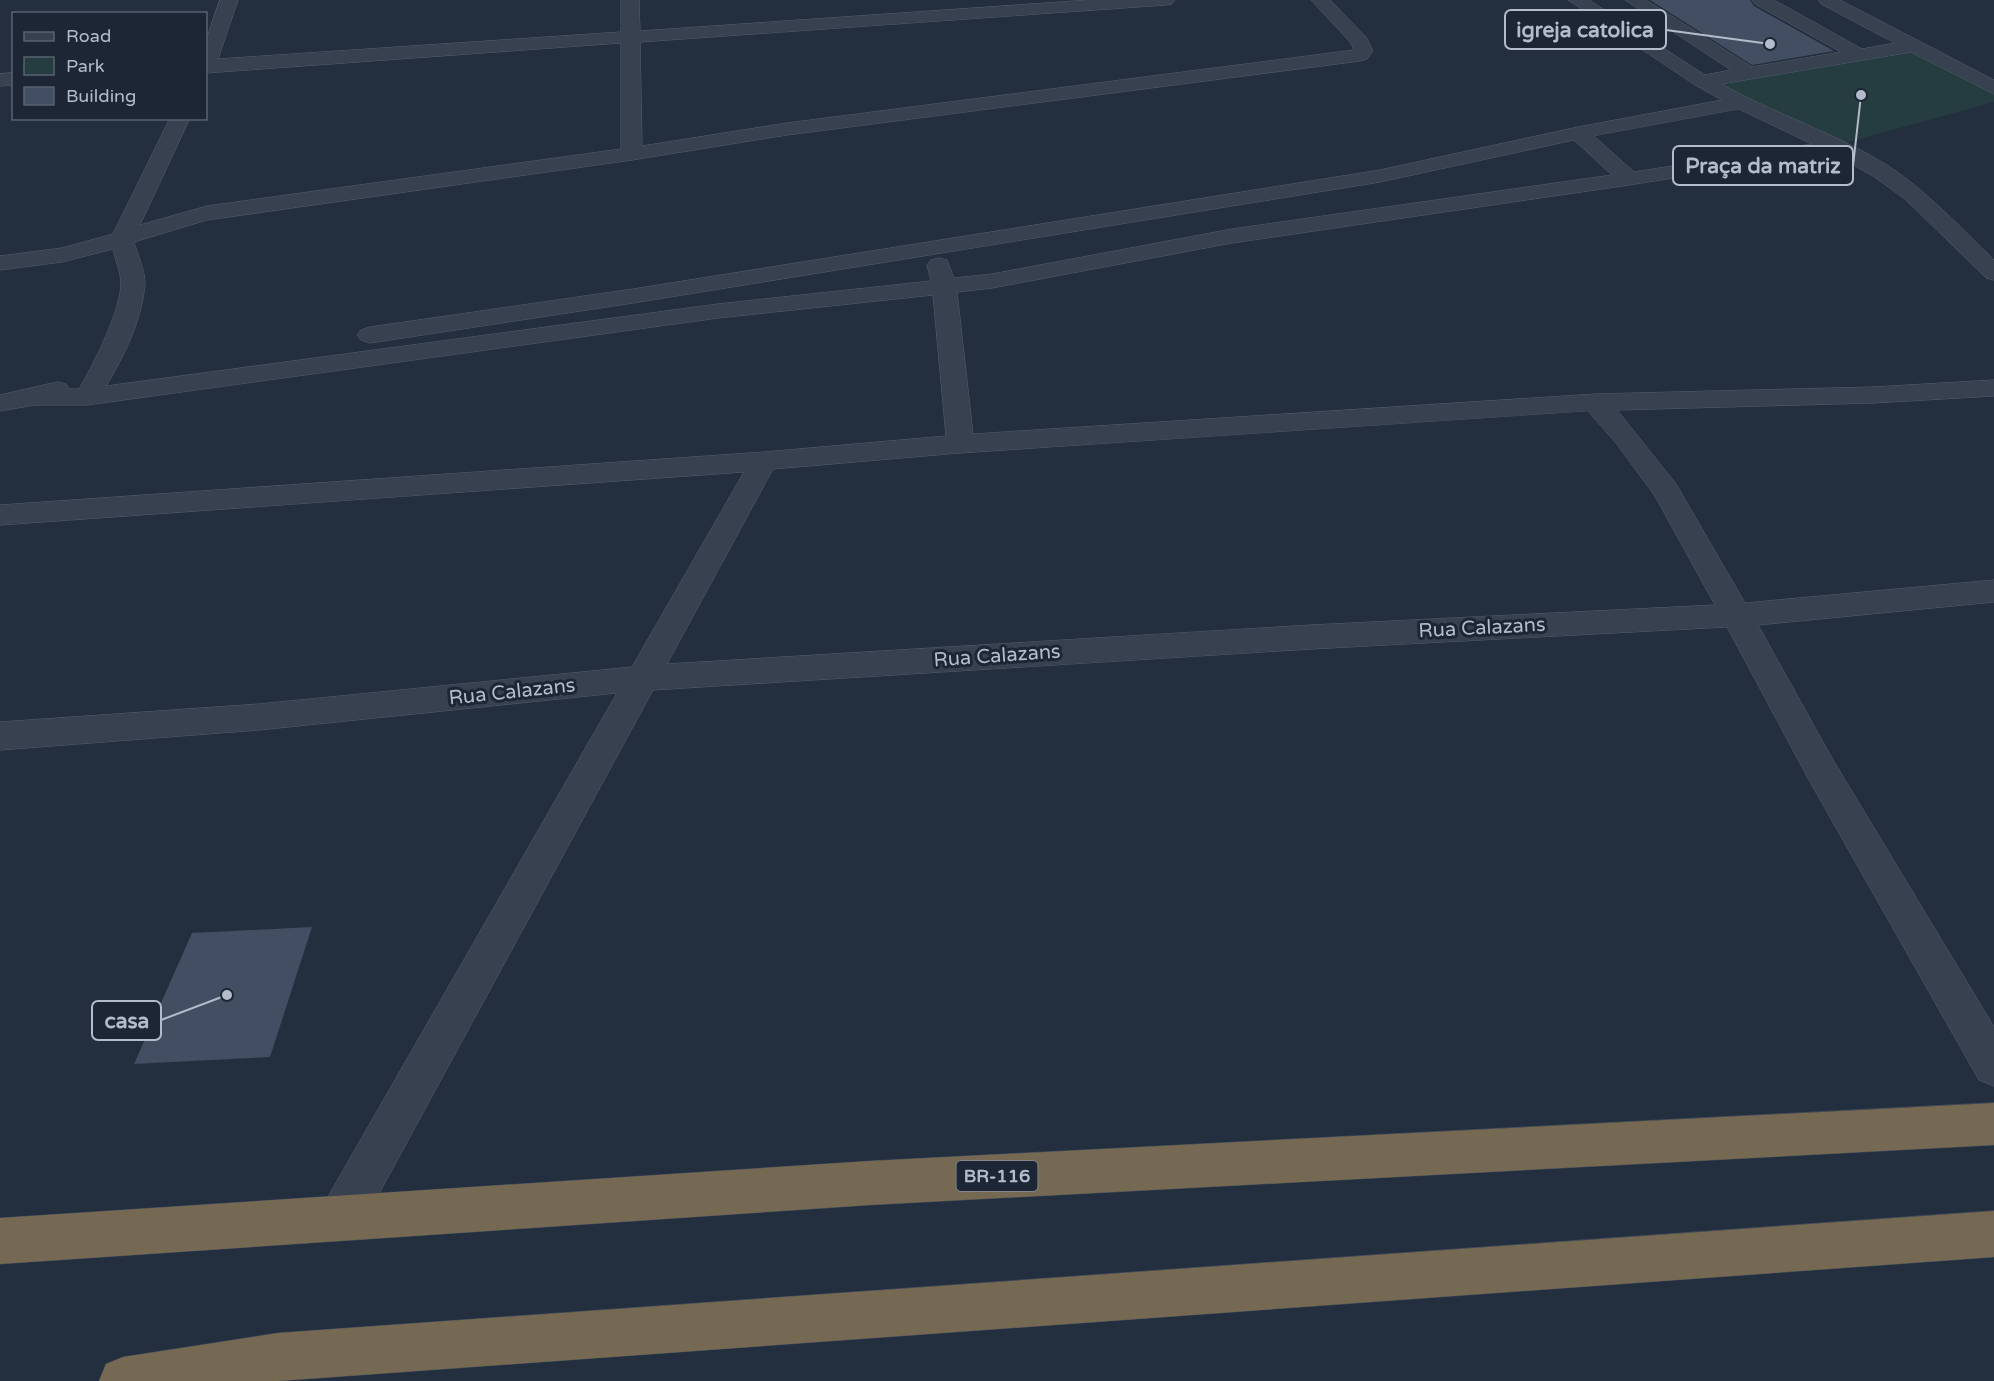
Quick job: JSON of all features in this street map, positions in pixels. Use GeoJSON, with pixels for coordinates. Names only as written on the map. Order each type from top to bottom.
{"type":"FeatureCollection","features":[{"type":"Feature","properties":{"kind":"highway","name":"BR-116"},"geometry":{"type":"LineString","coordinates":[[0,1241],[870,1183],[1994,1124]]}},
{"type":"Feature","properties":{"kind":"highway"},"geometry":{"type":"LineString","coordinates":[[123,1381],[278,1357],[1994,1234]]}},
{"type":"Feature","properties":{"kind":"street"},"geometry":{"type":"LineString","coordinates":[[230,0],[207,60],[832,15],[1166,0]]}},
{"type":"Feature","properties":{"kind":"street"},"geometry":{"type":"LineString","coordinates":[[630,0],[632,154]]}},
{"type":"Feature","properties":{"kind":"street"},"geometry":{"type":"LineString","coordinates":[[832,15],[947,0]]}},
{"type":"Feature","properties":{"kind":"street"},"geometry":{"type":"LineString","coordinates":[[0,263],[34,260],[122,239],[161,225],[207,213],[632,154],[787,129],[1360,55],[1364,51],[1359,41],[1320,0]]}},
{"type":"Feature","properties":{"kind":"street"},"geometry":{"type":"LineString","coordinates":[[1576,0],[1702,81],[1741,103],[1864,161],[1913,194],[1994,273]]}},
{"type":"Feature","properties":{"kind":"street"},"geometry":{"type":"LineString","coordinates":[[1634,0],[1748,74]]}},
{"type":"Feature","properties":{"kind":"street"},"geometry":{"type":"LineString","coordinates":[[1761,0],[1859,55]]}},
{"type":"Feature","properties":{"kind":"street"},"geometry":{"type":"LineString","coordinates":[[1827,0],[1994,88]]}},
{"type":"Feature","properties":{"kind":"street"},"geometry":{"type":"LineString","coordinates":[[1702,81],[1913,46]]}},
{"type":"Feature","properties":{"kind":"street"},"geometry":{"type":"LineString","coordinates":[[344,339],[1380,176],[1578,133],[1741,103]]}},
{"type":"Feature","properties":{"kind":"street"},"geometry":{"type":"LineString","coordinates":[[93,387],[109,359],[125,316],[133,282],[122,239],[179,120]]}},
{"type":"Feature","properties":{"kind":"street"},"geometry":{"type":"LineString","coordinates":[[1578,133],[1629,179]]}},
{"type":"Feature","properties":{"kind":"street"},"geometry":{"type":"LineString","coordinates":[[93,387],[730,310],[992,281],[1232,236],[1629,179],[1831,147]]}},
{"type":"Feature","properties":{"kind":"street"},"geometry":{"type":"LineString","coordinates":[[1096,221],[1124,258]]}},
{"type":"Feature","properties":{"kind":"street"},"geometry":{"type":"LineString","coordinates":[[934,246],[944,286],[960,444]]}},
{"type":"Feature","properties":{"kind":"street"},"geometry":{"type":"LineString","coordinates":[[564,306],[568,331]]}},
{"type":"Feature","properties":{"kind":"street"},"geometry":{"type":"LineString","coordinates":[[0,404],[93,387],[239,354]]}},
{"type":"Feature","properties":{"kind":"street"},"geometry":{"type":"LineString","coordinates":[[0,516],[764,461],[960,444],[1595,402],[1873,395],[1994,388]]}},
{"type":"Feature","properties":{"kind":"street"},"geometry":{"type":"LineString","coordinates":[[1595,402],[1626,437],[1666,491],[1738,615],[1775,688],[1821,770],[1994,1066]]}},
{"type":"Feature","properties":{"kind":"street"},"geometry":{"type":"LineString","coordinates":[[341,1218],[764,461]]}},
{"type":"Feature","properties":{"kind":"street","name":"Rua Calazans"},"geometry":{"type":"LineString","coordinates":[[0,736],[259,717],[644,678],[1311,637],[1738,615],[1994,591]]}},
{"type":"Feature","properties":{"kind":"green space"},"geometry":{"type":"Polygon","coordinates":[[[1913,46],[1994,88],[1994,102],[1831,147],[1702,81],[1913,46]]]}},
{"type":"Feature","properties":{"kind":"building"},"geometry":{"type":"Polygon","coordinates":[[[1650,0],[1750,0],[1754,6],[1834,51],[1752,65],[1650,0]]]}},
{"type":"Feature","properties":{"kind":"building"},"geometry":{"type":"Polygon","coordinates":[[[312,927],[270,1057],[134,1064],[192,933],[312,927]]]}},
{"type":"Feature","properties":{"kind":"place","name":"igreja catolica"},"geometry":{"type":"Point","coordinates":[1770,44]}},
{"type":"Feature","properties":{"kind":"place","name":"Praça da matriz"},"geometry":{"type":"Point","coordinates":[1861,95]}},
{"type":"Feature","properties":{"kind":"place","name":"casa"},"geometry":{"type":"Point","coordinates":[227,995]}}]}
